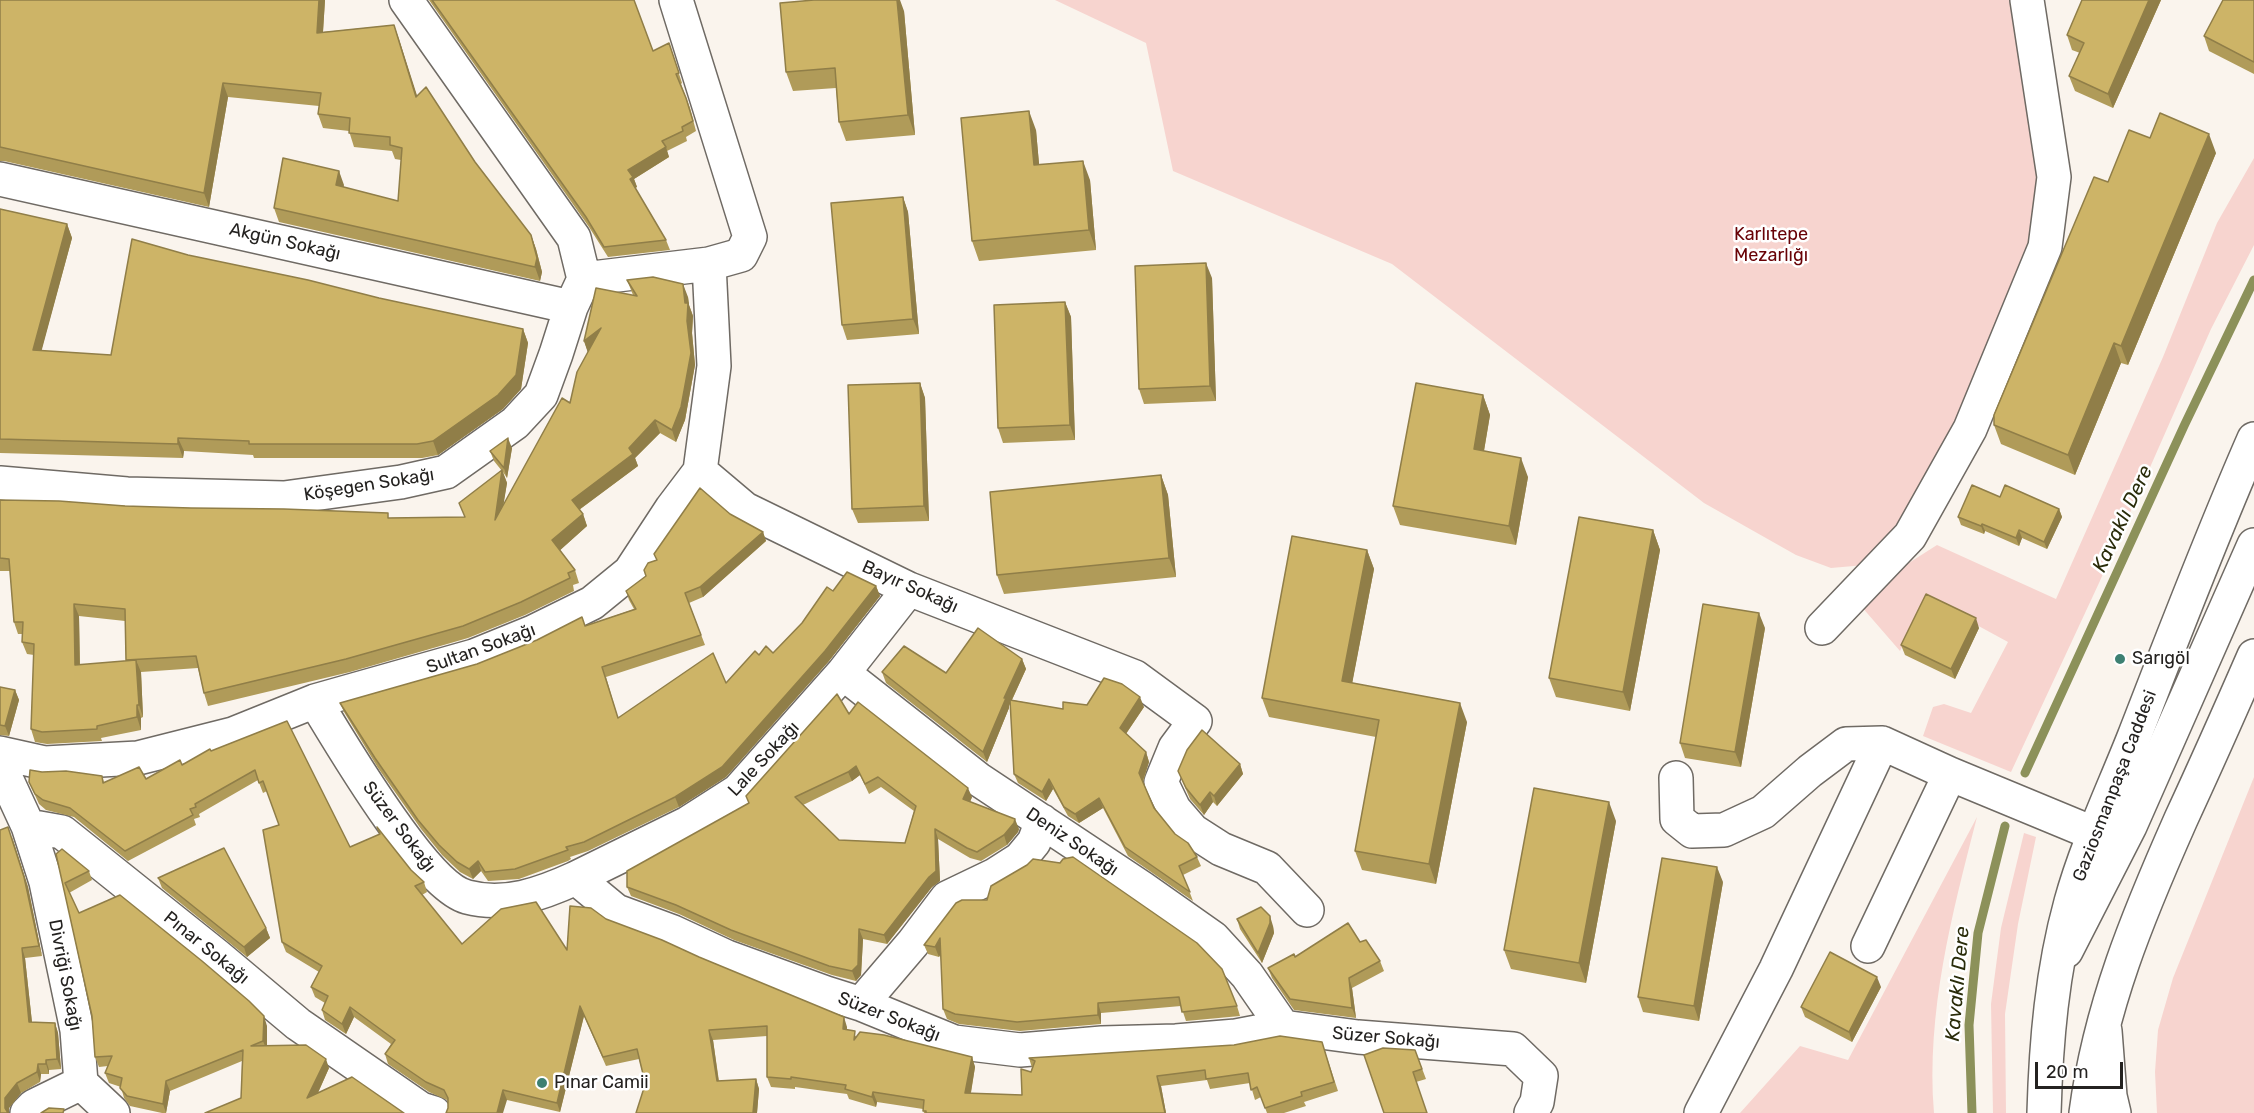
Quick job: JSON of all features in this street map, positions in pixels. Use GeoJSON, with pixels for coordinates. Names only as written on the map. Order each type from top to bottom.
{"type":"FeatureCollection","features":[{"type":"Feature","properties":{"kind":"street"},"geometry":{"type":"LineString","coordinates":[[406,0],[574,238],[577,293]]}},
{"type":"Feature","properties":{"kind":"street","name":"Akgün Sokağı"},"geometry":{"type":"LineString","coordinates":[[0,179],[577,293],[709,264],[741,255],[750,237],[676,0]]}},
{"type":"Feature","properties":{"kind":"street"},"geometry":{"type":"LineString","coordinates":[[1822,628],[1910,536],[1970,429],[2045,247],[2054,177],[2027,0]]}},
{"type":"Feature","properties":{"kind":"street","name":"Sultan Sokağı"},"geometry":{"type":"LineString","coordinates":[[0,753],[45,763],[138,758],[233,734],[315,701],[474,656],[533,632],[592,603],[630,572],[672,508],[700,471],[714,366],[709,264]]}},
{"type":"Feature","properties":{"kind":"street","name":"Köşegen Sokağı"},"geometry":{"type":"LineString","coordinates":[[0,483],[127,494],[284,498],[401,482],[446,472],[515,423],[541,395],[577,293]]}},
{"type":"Feature","properties":{"kind":"street","name":"Gaziosmanpaşa Caddesi"},"geometry":{"type":"LineString","coordinates":[[2044,1113],[2046,1050],[2056,975],[2071,902],[2212,536],[2254,439]]}},
{"type":"Feature","properties":{"kind":"street","name":"Bayır Sokağı"},"geometry":{"type":"LineString","coordinates":[[700,471],[745,509],[909,589],[1135,677],[1195,721],[1174,748],[1161,782],[1174,809],[1193,831],[1221,849],[1267,868],[1307,910]]}},
{"type":"Feature","properties":{"kind":"street"},"geometry":{"type":"LineString","coordinates":[[2056,975],[2071,940],[2130,826],[2254,545]]}},
{"type":"Feature","properties":{"kind":"street","name":"Lale Sokağı"},"geometry":{"type":"LineString","coordinates":[[576,878],[688,823],[738,791],[843,673],[909,589]]}},
{"type":"Feature","properties":{"kind":"street"},"geometry":{"type":"LineString","coordinates":[[2086,1113],[2104,1021],[2129,939],[2254,656]]}},
{"type":"Feature","properties":{"kind":"street","name":"Deniz Sokağı"},"geometry":{"type":"LineString","coordinates":[[843,673],[978,779],[1213,938],[1247,975],[1283,1027]]}},
{"type":"Feature","properties":{"kind":"street","name":"Süzer Sokağı"},"geometry":{"type":"LineString","coordinates":[[315,701],[360,773],[411,847],[434,876],[465,897],[509,902],[549,891],[576,878],[616,911],[673,932],[738,961],[861,1004],[954,1042],[1020,1050],[1236,1036],[1283,1027],[1358,1037],[1513,1049],[1541,1076],[1538,1102],[1532,1113]]}},
{"type":"Feature","properties":{"kind":"street"},"geometry":{"type":"LineString","coordinates":[[1676,778],[1677,819],[1692,831],[1724,830],[1763,812],[1810,771],[1846,744],[1882,743],[1950,774],[2096,834]]}},
{"type":"Feature","properties":{"kind":"street"},"geometry":{"type":"LineString","coordinates":[[1701,1113],[1776,969],[1882,743]]}},
{"type":"Feature","properties":{"kind":"street"},"geometry":{"type":"LineString","coordinates":[[0,771],[4,774],[28,826]]}},
{"type":"Feature","properties":{"kind":"street"},"geometry":{"type":"LineString","coordinates":[[1868,946],[1950,774]]}},
{"type":"Feature","properties":{"kind":"street"},"geometry":{"type":"LineString","coordinates":[[861,1004],[913,944],[947,898],[995,875],[1020,859],[1034,842],[1042,821]]}},
{"type":"Feature","properties":{"kind":"street","name":"Divriği Sokağı"},"geometry":{"type":"LineString","coordinates":[[28,826],[46,882],[77,1030],[81,1083]]}},
{"type":"Feature","properties":{"kind":"street","name":"Pınar Sokağı"},"geometry":{"type":"LineString","coordinates":[[28,826],[62,832],[298,1024],[421,1109],[434,1113]]}},
{"type":"Feature","properties":{"kind":"street"},"geometry":{"type":"LineString","coordinates":[[2104,1021],[2110,1096],[2114,1113]]}},
{"type":"Feature","properties":{"kind":"street"},"geometry":{"type":"LineString","coordinates":[[27,1113],[34,1106],[81,1083],[113,1113]]}},
{"type":"Feature","properties":{"kind":"green space","name":"Karlıtepe Mezarlığı"},"geometry":{"type":"Polygon","coordinates":[[[1055,0],[2014,0],[2033,104],[2040,205],[2017,292],[1906,528],[1865,565],[1831,568],[1796,555],[1704,503],[1392,264],[1173,171],[1146,43],[1055,0]]]}},
{"type":"Feature","properties":{"kind":"green space"},"geometry":{"type":"Polygon","coordinates":[[[2254,158],[2254,245],[2211,329],[2099,583],[2011,772],[1923,736],[1933,707],[1944,704],[1971,713],[2008,642],[1927,598],[1900,651],[1854,598],[1937,545],[2056,599],[2163,357],[2217,223],[2254,158]]]}},
{"type":"Feature","properties":{"kind":"green space"},"geometry":{"type":"Polygon","coordinates":[[[2254,777],[2254,1113],[2157,1113],[2155,1072],[2158,1030],[2173,978],[2254,777]]]}},
{"type":"Feature","properties":{"kind":"green space"},"geometry":{"type":"Polygon","coordinates":[[[1977,817],[1950,927],[1937,1001],[1933,1075],[1934,1113],[1740,1113],[1800,1046],[1848,1060],[1977,817]]]}},
{"type":"Feature","properties":{"kind":"green space"},"geometry":{"type":"Polygon","coordinates":[[[2024,833],[2036,837],[2018,924],[2005,1014],[2006,1113],[1993,1113],[1991,1004],[2001,928],[2024,833]]]}},
{"type":"Feature","properties":{"kind":"building"},"geometry":{"type":"Polygon","coordinates":[[[0,0],[319,0],[317,33],[394,25],[416,97],[426,87],[475,162],[531,235],[537,258],[535,267],[274,208],[283,158],[339,171],[336,185],[398,201],[402,148],[390,145],[390,137],[349,133],[350,118],[318,114],[321,93],[223,83],[204,193],[0,147],[0,0]]]}},
{"type":"Feature","properties":{"kind":"building"},"geometry":{"type":"Polygon","coordinates":[[[432,0],[634,0],[653,51],[669,43],[679,73],[676,74],[693,121],[682,127],[683,131],[662,141],[666,147],[628,170],[633,177],[630,179],[666,240],[604,247],[586,217],[432,0]]]}},
{"type":"Feature","properties":{"kind":"building"},"geometry":{"type":"Polygon","coordinates":[[[814,0],[897,0],[908,115],[839,122],[835,68],[786,72],[780,3],[814,0]]]}},
{"type":"Feature","properties":{"kind":"building"},"geometry":{"type":"Polygon","coordinates":[[[2082,0],[2149,0],[2108,94],[2069,76],[2084,43],[2067,35],[2082,0]]]}},
{"type":"Feature","properties":{"kind":"building"},"geometry":{"type":"Polygon","coordinates":[[[2223,0],[2254,0],[2254,62],[2204,36],[2223,0]]]}},
{"type":"Feature","properties":{"kind":"building"},"geometry":{"type":"Polygon","coordinates":[[[1029,111],[1034,165],[1083,161],[1089,230],[972,241],[961,118],[1029,111]]]}},
{"type":"Feature","properties":{"kind":"building"},"geometry":{"type":"Polygon","coordinates":[[[2160,113],[2209,134],[2121,346],[2114,343],[2068,455],[1994,425],[1994,415],[2094,177],[2108,182],[2129,130],[2150,138],[2160,113]]]}},
{"type":"Feature","properties":{"kind":"building"},"geometry":{"type":"Polygon","coordinates":[[[903,197],[913,319],[842,325],[831,203],[903,197]]]}},
{"type":"Feature","properties":{"kind":"building"},"geometry":{"type":"Polygon","coordinates":[[[0,209],[67,224],[33,350],[111,355],[132,239],[188,255],[523,329],[516,375],[498,395],[433,441],[417,444],[249,444],[249,441],[178,438],[178,444],[0,439],[0,209]]]}},
{"type":"Feature","properties":{"kind":"building"},"geometry":{"type":"Polygon","coordinates":[[[1206,263],[1210,386],[1139,389],[1135,266],[1206,263]]]}},
{"type":"Feature","properties":{"kind":"building"},"geometry":{"type":"Polygon","coordinates":[[[653,277],[683,284],[685,303],[688,303],[687,321],[691,353],[681,407],[672,430],[655,420],[629,448],[633,454],[572,500],[583,514],[552,540],[575,570],[568,573],[570,578],[521,602],[463,626],[346,659],[204,693],[196,656],[126,660],[125,609],[74,604],[75,665],[136,660],[139,705],[137,705],[137,717],[97,726],[97,729],[42,732],[31,729],[34,644],[22,642],[23,622],[14,622],[9,559],[0,558],[0,500],[59,501],[125,506],[388,513],[388,518],[465,517],[459,503],[502,470],[495,520],[562,398],[570,403],[577,372],[601,328],[584,341],[596,288],[637,296],[627,280],[653,277]]]}},
{"type":"Feature","properties":{"kind":"building"},"geometry":{"type":"Polygon","coordinates":[[[1065,302],[1070,425],[998,428],[994,305],[1065,302]]]}},
{"type":"Feature","properties":{"kind":"building"},"geometry":{"type":"Polygon","coordinates":[[[920,383],[924,506],[852,509],[848,385],[920,383]]]}},
{"type":"Feature","properties":{"kind":"building"},"geometry":{"type":"Polygon","coordinates":[[[1416,383],[1483,395],[1474,449],[1521,458],[1509,526],[1393,506],[1416,383]]]}},
{"type":"Feature","properties":{"kind":"building"},"geometry":{"type":"Polygon","coordinates":[[[508,438],[504,468],[490,451],[508,438]]]}},
{"type":"Feature","properties":{"kind":"building"},"geometry":{"type":"Polygon","coordinates":[[[1161,475],[1169,558],[997,575],[990,492],[1161,475]]]}},
{"type":"Feature","properties":{"kind":"building"},"geometry":{"type":"Polygon","coordinates":[[[1972,485],[2000,497],[2005,485],[2059,509],[2044,542],[2019,530],[2016,538],[1958,517],[1972,485]]]}},
{"type":"Feature","properties":{"kind":"building"},"geometry":{"type":"Polygon","coordinates":[[[700,488],[730,514],[763,532],[700,587],[685,593],[701,635],[602,667],[618,718],[713,653],[726,683],[755,651],[759,655],[766,646],[773,653],[802,623],[827,587],[833,591],[847,572],[876,586],[825,651],[722,767],[675,797],[584,842],[566,847],[568,850],[515,869],[485,872],[478,861],[469,869],[457,862],[418,820],[340,703],[477,664],[537,640],[582,617],[585,626],[636,609],[626,591],[646,576],[644,570],[648,563],[657,560],[654,554],[700,488]]]}},
{"type":"Feature","properties":{"kind":"building"},"geometry":{"type":"Polygon","coordinates":[[[1579,517],[1653,530],[1623,692],[1549,678],[1579,517]]]}},
{"type":"Feature","properties":{"kind":"building"},"geometry":{"type":"Polygon","coordinates":[[[1292,536],[1367,550],[1342,681],[1460,703],[1429,864],[1355,851],[1379,720],[1262,698],[1292,536]]]}},
{"type":"Feature","properties":{"kind":"building"},"geometry":{"type":"Polygon","coordinates":[[[1926,594],[1976,618],[1951,669],[1901,645],[1926,594]]]}},
{"type":"Feature","properties":{"kind":"building"},"geometry":{"type":"Polygon","coordinates":[[[1703,604],[1759,613],[1735,752],[1680,743],[1703,604]]]}},
{"type":"Feature","properties":{"kind":"building"},"geometry":{"type":"Polygon","coordinates":[[[978,628],[1022,659],[983,752],[882,672],[904,646],[946,673],[978,628]]]}},
{"type":"Feature","properties":{"kind":"building"},"geometry":{"type":"Polygon","coordinates":[[[1104,678],[1122,684],[1140,697],[1120,728],[1146,752],[1139,773],[1154,808],[1175,834],[1188,843],[1197,857],[1179,866],[1190,892],[1125,847],[1099,798],[1075,814],[1064,807],[1049,779],[1042,792],[1014,774],[1010,700],[1063,709],[1063,702],[1087,705],[1104,678]]]}},
{"type":"Feature","properties":{"kind":"building"},"geometry":{"type":"Polygon","coordinates":[[[0,687],[15,690],[5,726],[0,725],[0,687]]]}},
{"type":"Feature","properties":{"kind":"building"},"geometry":{"type":"Polygon","coordinates":[[[837,694],[849,714],[858,702],[968,788],[963,799],[1015,819],[1004,835],[977,852],[935,829],[936,871],[884,935],[859,929],[858,965],[852,971],[829,966],[731,930],[676,905],[627,887],[627,871],[749,803],[746,796],[837,694]],[[856,766],[795,797],[839,840],[905,843],[916,806],[878,777],[865,784],[856,766]]]}},
{"type":"Feature","properties":{"kind":"building"},"geometry":{"type":"Polygon","coordinates":[[[287,721],[350,847],[380,834],[377,827],[411,870],[424,882],[415,886],[462,944],[501,909],[536,902],[567,950],[570,906],[591,908],[606,919],[662,940],[844,1017],[843,1029],[855,1031],[854,1040],[860,1032],[884,1035],[972,1057],[965,1093],[1022,1095],[1021,1069],[1031,1072],[1035,1061],[1029,1058],[1234,1045],[1280,1036],[1322,1042],[1334,1082],[1301,1092],[1302,1096],[1265,1108],[1257,1087],[1251,1090],[1248,1073],[1206,1079],[1205,1070],[1157,1076],[1165,1113],[926,1113],[923,1111],[924,1100],[873,1092],[872,1097],[845,1089],[846,1085],[791,1077],[791,1079],[767,1077],[767,1026],[709,1030],[717,1081],[756,1079],[753,1113],[636,1113],[643,1091],[643,1074],[637,1049],[603,1057],[580,1006],[557,1103],[503,1090],[497,1113],[446,1113],[448,1098],[444,1090],[426,1082],[385,1054],[395,1040],[350,1007],[342,1024],[322,1010],[328,996],[311,987],[322,966],[282,942],[263,830],[279,825],[263,781],[259,783],[255,770],[195,804],[196,807],[190,809],[193,815],[125,851],[70,808],[43,800],[35,794],[29,782],[30,770],[66,771],[102,776],[103,783],[139,767],[146,779],[180,760],[182,765],[210,749],[211,751],[287,721]]]}},
{"type":"Feature","properties":{"kind":"building"},"geometry":{"type":"Polygon","coordinates":[[[1202,730],[1240,764],[1214,796],[1210,792],[1200,805],[1186,788],[1178,771],[1187,750],[1202,730]]]}},
{"type":"Feature","properties":{"kind":"building"},"geometry":{"type":"Polygon","coordinates":[[[1534,788],[1609,802],[1579,963],[1504,950],[1534,788]]]}},
{"type":"Feature","properties":{"kind":"building"},"geometry":{"type":"Polygon","coordinates":[[[8,827],[24,877],[39,946],[22,948],[29,1022],[55,1023],[57,1059],[46,1060],[46,1064],[38,1064],[37,1072],[17,1083],[5,1098],[5,1108],[8,1113],[0,1113],[0,830],[8,827]]]}},
{"type":"Feature","properties":{"kind":"building"},"geometry":{"type":"Polygon","coordinates":[[[224,848],[266,928],[244,947],[158,878],[224,848]]]}},
{"type":"Feature","properties":{"kind":"building"},"geometry":{"type":"Polygon","coordinates":[[[62,849],[89,871],[65,883],[79,913],[120,895],[202,961],[264,1016],[263,1041],[251,1046],[306,1045],[326,1059],[307,1098],[352,1077],[404,1113],[205,1113],[241,1098],[243,1050],[166,1081],[163,1104],[127,1096],[120,1088],[122,1078],[105,1073],[112,1056],[95,1057],[92,1016],[56,854],[62,849]]]}},
{"type":"Feature","properties":{"kind":"building"},"geometry":{"type":"Polygon","coordinates":[[[1073,857],[1197,943],[1222,969],[1237,1006],[1182,1012],[1179,997],[1098,1003],[1098,1015],[1017,1022],[955,1014],[943,1009],[940,938],[935,947],[924,945],[956,903],[962,900],[987,900],[991,886],[1027,865],[1033,859],[1060,863],[1063,859],[1073,857]]]}},
{"type":"Feature","properties":{"kind":"building"},"geometry":{"type":"Polygon","coordinates":[[[1662,858],[1717,867],[1694,1006],[1638,997],[1662,858]]]}},
{"type":"Feature","properties":{"kind":"building"},"geometry":{"type":"Polygon","coordinates":[[[1261,907],[1270,916],[1270,923],[1258,953],[1237,919],[1261,907]]]}},
{"type":"Feature","properties":{"kind":"building"},"geometry":{"type":"Polygon","coordinates":[[[1348,923],[1360,942],[1366,940],[1380,961],[1349,978],[1352,1008],[1290,999],[1268,968],[1294,954],[1295,957],[1348,923]]]}},
{"type":"Feature","properties":{"kind":"building"},"geometry":{"type":"Polygon","coordinates":[[[1830,952],[1877,977],[1849,1032],[1801,1007],[1830,952]]]}},
{"type":"Feature","properties":{"kind":"building"},"geometry":{"type":"Polygon","coordinates":[[[1383,1048],[1415,1050],[1422,1069],[1413,1072],[1427,1113],[1384,1113],[1364,1055],[1383,1048]]]}},
{"type":"Feature","properties":{"kind":"building"},"geometry":{"type":"Polygon","coordinates":[[[49,1108],[64,1109],[63,1113],[41,1113],[49,1108]]]}},
{"type":"Feature","properties":{"kind":"waterway","name":"Kavaklı Dere"},"geometry":{"type":"LineString","coordinates":[[2025,773],[2184,426],[2254,280]]}},
{"type":"Feature","properties":{"kind":"waterway","name":"Kavaklı Dere"},"geometry":{"type":"LineString","coordinates":[[1972,1113],[1969,1025],[1978,933],[2005,826]]}},
{"type":"Feature","properties":{"kind":"place","name":"Sarıgöl"},"geometry":{"type":"Point","coordinates":[2120,659]}},
{"type":"Feature","properties":{"kind":"place","name":"Pınar Camii"},"geometry":{"type":"Point","coordinates":[542,1083]}}]}
